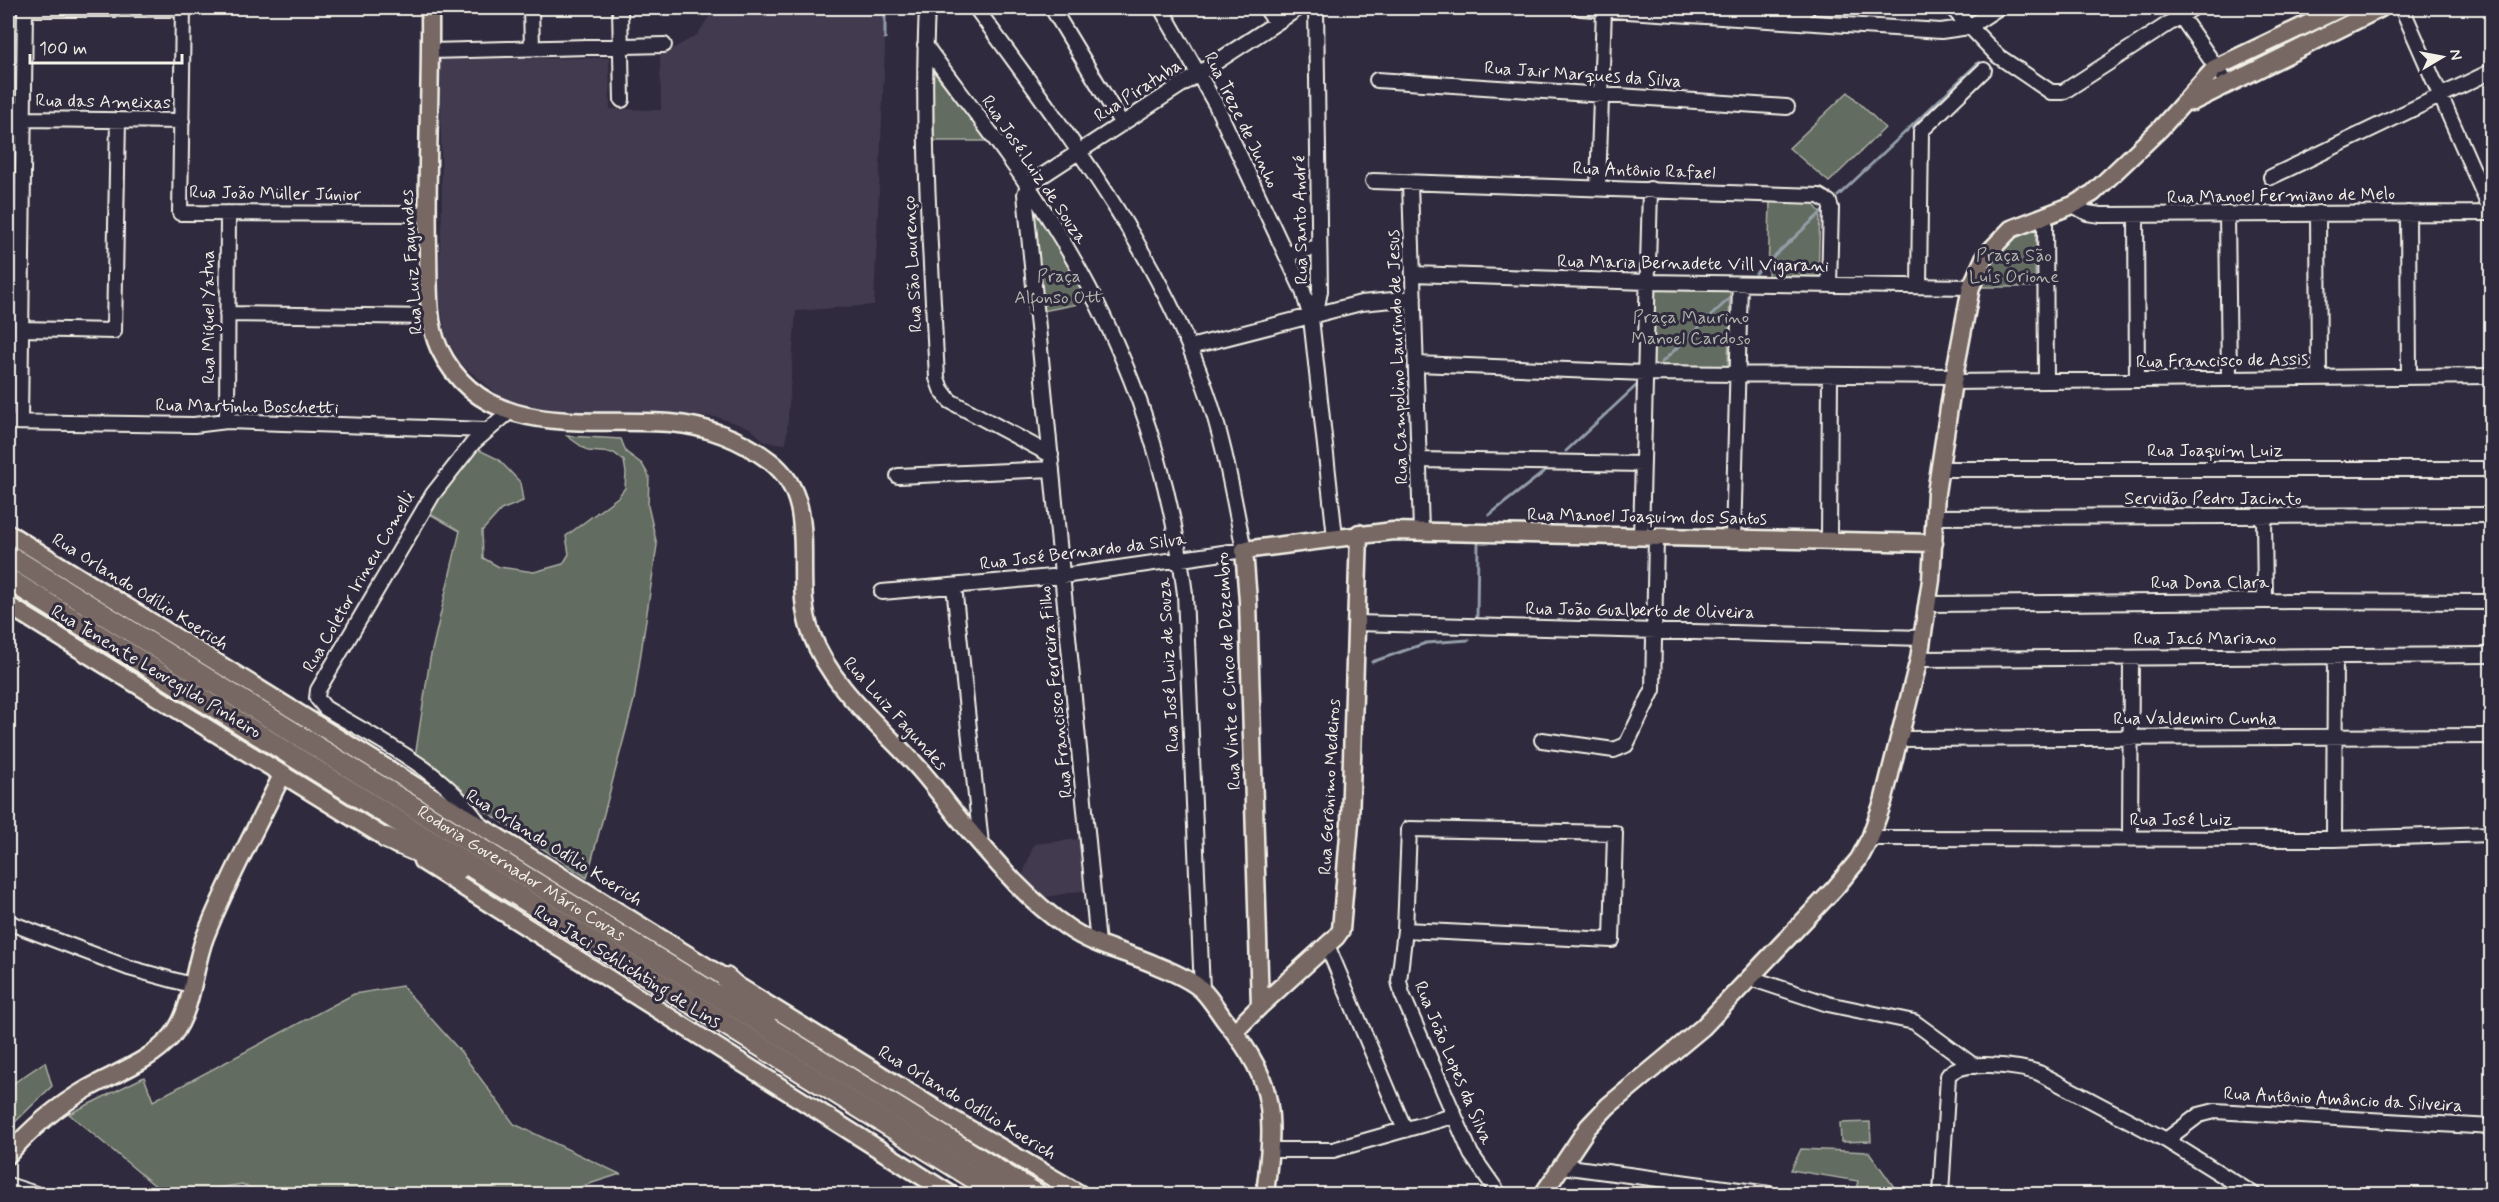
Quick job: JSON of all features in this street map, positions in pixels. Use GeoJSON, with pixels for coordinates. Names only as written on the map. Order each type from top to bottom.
{"type":"FeatureCollection","features":[{"type":"Feature","properties":{"kind":"highway","name":"Rodovia Governador Mário Covas"},"geometry":{"type":"LineString","coordinates":[[8,555],[1036,1194]]}},
{"type":"Feature","properties":{"kind":"highway","name":"Rodovia Governador Mário Covas"},"geometry":{"type":"LineString","coordinates":[[8,579],[999,1194]]}},
{"type":"Feature","properties":{"kind":"highway"},"geometry":{"type":"LineString","coordinates":[[387,838],[448,866],[484,875]]}},
{"type":"Feature","properties":{"kind":"highway"},"geometry":{"type":"LineString","coordinates":[[726,978],[804,1049]]}},
{"type":"Feature","properties":{"kind":"main road","name":"Rua Luiz Fagundes"},"geometry":{"type":"LineString","coordinates":[[430,8],[427,214],[432,317],[438,346],[449,364],[468,386],[508,412],[539,420],[669,423],[702,428],[746,445],[782,471],[788,479],[800,512],[803,531],[803,591],[808,626],[819,653],[840,686],[916,765],[981,844],[1027,894],[1053,917],[1098,944],[1154,964],[1202,990],[1256,1062],[1268,1090],[1270,1150],[1265,1194]]}},
{"type":"Feature","properties":{"kind":"main road"},"geometry":{"type":"LineString","coordinates":[[1543,1194],[1580,1137],[1608,1106],[1695,1034],[1750,978],[1853,867],[1870,838],[1880,812],[1919,659],[1929,604],[1939,469],[1971,287],[1985,256],[2000,238],[2018,225],[2073,205],[2110,179],[2181,108],[2215,68],[2341,8]]}},
{"type":"Feature","properties":{"kind":"main road"},"geometry":{"type":"LineString","coordinates":[[2181,108],[2380,8]]}},
{"type":"Feature","properties":{"kind":"main road"},"geometry":{"type":"LineString","coordinates":[[2310,22],[2318,38]]}},
{"type":"Feature","properties":{"kind":"main road","name":"Rua Manoel Joaquim dos Santos"},"geometry":{"type":"LineString","coordinates":[[1359,534],[1421,531],[1934,543]]}},
{"type":"Feature","properties":{"kind":"main road","name":"Rua Orlando Odílio Koerich"},"geometry":{"type":"LineString","coordinates":[[8,533],[726,978],[1080,1194]]}},
{"type":"Feature","properties":{"kind":"main road","name":"Rua José Bernardo da Silva"},"geometry":{"type":"LineString","coordinates":[[1244,550],[1359,534]]}},
{"type":"Feature","properties":{"kind":"main road","name":"Rua Gerônimo Medeiros"},"geometry":{"type":"LineString","coordinates":[[1260,1006],[1336,937],[1343,920],[1350,824],[1359,534]]}},
{"type":"Feature","properties":{"kind":"main road","name":"Rua Vinte e Cinco de Dezembro"},"geometry":{"type":"LineString","coordinates":[[1244,550],[1248,601],[1260,1006]]}},
{"type":"Feature","properties":{"kind":"main road","name":"Rua Tenente Leovegildo Pinheiro"},"geometry":{"type":"LineString","coordinates":[[8,604],[283,773]]}},
{"type":"Feature","properties":{"kind":"main road"},"geometry":{"type":"LineString","coordinates":[[8,1155],[57,1107],[136,1063],[167,1041],[183,1016],[212,920],[283,773]]}},
{"type":"Feature","properties":{"kind":"main road","name":"Rua Jaci Schlichting de Lins"},"geometry":{"type":"LineString","coordinates":[[283,773],[931,1188],[950,1194]]}},
{"type":"Feature","properties":{"kind":"main road"},"geometry":{"type":"LineString","coordinates":[[1234,1032],[1260,1006]]}},
{"type":"Feature","properties":{"kind":"street"},"geometry":{"type":"LineString","coordinates":[[14,422],[21,329],[25,8],[183,8]]}},
{"type":"Feature","properties":{"kind":"street","name":"Rua João Müller Júnior"},"geometry":{"type":"LineString","coordinates":[[183,8],[180,213],[427,214]]}},
{"type":"Feature","properties":{"kind":"street"},"geometry":{"type":"LineString","coordinates":[[531,8],[532,48]]}},
{"type":"Feature","properties":{"kind":"street"},"geometry":{"type":"LineString","coordinates":[[620,8],[622,100]]}},
{"type":"Feature","properties":{"kind":"street","name":"Rua São Lourenço"},"geometry":{"type":"LineString","coordinates":[[927,8],[925,45],[928,209],[937,378],[941,389],[950,401],[1051,462]]}},
{"type":"Feature","properties":{"kind":"street","name":"Rua Vinte e Cinco de Dezembro"},"geometry":{"type":"LineString","coordinates":[[976,8],[1079,151],[1128,227],[1190,347],[1217,424],[1244,550]]}},
{"type":"Feature","properties":{"kind":"street"},"geometry":{"type":"LineString","coordinates":[[1052,8],[1122,124]]}},
{"type":"Feature","properties":{"kind":"street","name":"Rua Treze de Junho"},"geometry":{"type":"LineString","coordinates":[[1161,8],[1200,72],[1303,291],[1311,318]]}},
{"type":"Feature","properties":{"kind":"street"},"geometry":{"type":"LineString","coordinates":[[1266,8],[1276,23]]}},
{"type":"Feature","properties":{"kind":"street","name":"Rua Piratuba"},"geometry":{"type":"LineString","coordinates":[[1028,185],[1299,8]]}},
{"type":"Feature","properties":{"kind":"street","name":"Rua Santo André"},"geometry":{"type":"LineString","coordinates":[[1316,8],[1320,300],[1311,318],[1335,537]]}},
{"type":"Feature","properties":{"kind":"street"},"geometry":{"type":"LineString","coordinates":[[1580,8],[1609,8],[1932,31],[1969,27],[1998,8]]}},
{"type":"Feature","properties":{"kind":"street"},"geometry":{"type":"LineString","coordinates":[[1598,187],[1600,94],[1609,8]]}},
{"type":"Feature","properties":{"kind":"street"},"geometry":{"type":"LineString","coordinates":[[1788,21],[1808,8]]}},
{"type":"Feature","properties":{"kind":"street"},"geometry":{"type":"LineString","coordinates":[[1952,8],[1998,56],[2051,92],[2062,92],[2178,12],[2193,8]]}},
{"type":"Feature","properties":{"kind":"street"},"geometry":{"type":"LineString","coordinates":[[2402,8],[2492,213]]}},
{"type":"Feature","properties":{"kind":"street"},"geometry":{"type":"LineString","coordinates":[[2178,12],[2227,83]]}},
{"type":"Feature","properties":{"kind":"street"},"geometry":{"type":"LineString","coordinates":[[430,51],[664,45]]}},
{"type":"Feature","properties":{"kind":"street","name":"Rua José Luiz de Souza"},"geometry":{"type":"LineString","coordinates":[[925,45],[1028,185],[1083,277],[1138,393],[1158,454],[1181,560],[1187,630],[1202,990]]}},
{"type":"Feature","properties":{"kind":"street"},"geometry":{"type":"LineString","coordinates":[[1919,286],[1921,131],[1984,70]]}},
{"type":"Feature","properties":{"kind":"street"},"geometry":{"type":"LineString","coordinates":[[2271,177],[2492,71]]}},
{"type":"Feature","properties":{"kind":"street","name":"Rua Jair Marques da Silva"},"geometry":{"type":"LineString","coordinates":[[1377,80],[1787,107]]}},
{"type":"Feature","properties":{"kind":"street","name":"Rua das Ameixas"},"geometry":{"type":"LineString","coordinates":[[24,119],[182,121]]}},
{"type":"Feature","properties":{"kind":"street"},"geometry":{"type":"LineString","coordinates":[[21,329],[114,332],[118,120]]}},
{"type":"Feature","properties":{"kind":"street","name":"Rua Antônio Rafael"},"geometry":{"type":"LineString","coordinates":[[1373,181],[1598,187],[1824,198],[1829,202],[1831,208],[1829,285]]}},
{"type":"Feature","properties":{"kind":"street","name":"Rua Campolino Laurindo de Jesus"},"geometry":{"type":"LineString","coordinates":[[1410,183],[1421,531]]}},
{"type":"Feature","properties":{"kind":"street","name":"Rua Francisco Ferreira Filho"},"geometry":{"type":"LineString","coordinates":[[1028,185],[1025,204],[1098,944]]}},
{"type":"Feature","properties":{"kind":"street"},"geometry":{"type":"LineString","coordinates":[[1542,740],[1614,750],[1626,745],[1653,690],[1655,629],[1643,464],[1650,189]]}},
{"type":"Feature","properties":{"kind":"street","name":"Rua Manoel Fermiano de Melo"},"geometry":{"type":"LineString","coordinates":[[2073,205],[2087,213],[2101,216],[2492,213]]}},
{"type":"Feature","properties":{"kind":"street","name":"Rua Miguel Yatua"},"geometry":{"type":"LineString","coordinates":[[227,421],[228,213]]}},
{"type":"Feature","properties":{"kind":"street"},"geometry":{"type":"LineString","coordinates":[[2318,213],[2319,378]]}},
{"type":"Feature","properties":{"kind":"street"},"geometry":{"type":"LineString","coordinates":[[2408,213],[2409,377]]}},
{"type":"Feature","properties":{"kind":"street"},"geometry":{"type":"LineString","coordinates":[[2227,214],[2229,379]]}},
{"type":"Feature","properties":{"kind":"street"},"geometry":{"type":"LineString","coordinates":[[2136,215],[2137,380]]}},
{"type":"Feature","properties":{"kind":"street"},"geometry":{"type":"LineString","coordinates":[[2045,216],[2046,381]]}},
{"type":"Feature","properties":{"kind":"street"},"geometry":{"type":"LineString","coordinates":[[1286,254],[1319,246]]}},
{"type":"Feature","properties":{"kind":"street","name":"Rua Maria Bernadete Vill Vigarani"},"geometry":{"type":"LineString","coordinates":[[1413,273],[1647,282],[1971,287]]}},
{"type":"Feature","properties":{"kind":"street"},"geometry":{"type":"LineString","coordinates":[[1733,539],[1740,284]]}},
{"type":"Feature","properties":{"kind":"street"},"geometry":{"type":"LineString","coordinates":[[1190,347],[1311,318],[1361,303],[1414,298]]}},
{"type":"Feature","properties":{"kind":"street"},"geometry":{"type":"LineString","coordinates":[[227,314],[432,317]]}},
{"type":"Feature","properties":{"kind":"street","name":"Rua Francisco de Assis"},"geometry":{"type":"LineString","coordinates":[[1416,364],[1645,373],[2046,381],[2492,376]]}},
{"type":"Feature","properties":{"kind":"street"},"geometry":{"type":"LineString","coordinates":[[1828,541],[1830,376]]}},
{"type":"Feature","properties":{"kind":"street","name":"Rua Coletor Irineu Comelli"},"geometry":{"type":"LineString","coordinates":[[480,825],[464,801],[435,775],[325,708],[317,698],[318,690],[420,514],[458,459],[486,430],[508,412]]}},
{"type":"Feature","properties":{"kind":"street","name":"Rua Martinho Boschetti"},"geometry":{"type":"LineString","coordinates":[[14,422],[194,425],[227,421],[486,430]]}},
{"type":"Feature","properties":{"kind":"street"},"geometry":{"type":"LineString","coordinates":[[1419,460],[1643,464]]}},
{"type":"Feature","properties":{"kind":"street"},"geometry":{"type":"LineString","coordinates":[[898,476],[1051,462]]}},
{"type":"Feature","properties":{"kind":"street","name":"Rua Joaquim Luiz"},"geometry":{"type":"LineString","coordinates":[[1939,469],[2492,469]]}},
{"type":"Feature","properties":{"kind":"street","name":"Servidão Pedro Jacinto"},"geometry":{"type":"LineString","coordinates":[[1934,517],[2264,518],[2492,515]]}},
{"type":"Feature","properties":{"kind":"street"},"geometry":{"type":"LineString","coordinates":[[2264,518],[2265,601]]}},
{"type":"Feature","properties":{"kind":"street","name":"Rua José Bernardo da Silva"},"geometry":{"type":"LineString","coordinates":[[882,592],[1063,576],[1244,550]]}},
{"type":"Feature","properties":{"kind":"street"},"geometry":{"type":"LineString","coordinates":[[954,586],[981,844]]}},
{"type":"Feature","properties":{"kind":"street","name":"Rua Dona Clara"},"geometry":{"type":"LineString","coordinates":[[1929,604],[2265,601],[2492,602]]}},
{"type":"Feature","properties":{"kind":"street","name":"Rua João Gualberto de Oliveira"},"geometry":{"type":"LineString","coordinates":[[1356,624],[1655,629],[1923,638]]}},
{"type":"Feature","properties":{"kind":"street","name":"Rua Jacó Mariano"},"geometry":{"type":"LineString","coordinates":[[1919,659],[2492,655]]}},
{"type":"Feature","properties":{"kind":"street"},"geometry":{"type":"LineString","coordinates":[[2334,839],[2335,656]]}},
{"type":"Feature","properties":{"kind":"street"},"geometry":{"type":"LineString","coordinates":[[2130,838],[2131,658]]}},
{"type":"Feature","properties":{"kind":"street","name":"Rua Valdemiro Cunha"},"geometry":{"type":"LineString","coordinates":[[1899,739],[2492,736]]}},
{"type":"Feature","properties":{"kind":"street","name":"Rua João Lopes da Silva"},"geometry":{"type":"LineString","coordinates":[[1405,930],[1612,940],[1615,833],[1409,830],[1405,930],[1399,981],[1402,994],[1470,1155],[1499,1194]]}},
{"type":"Feature","properties":{"kind":"street","name":"Rua José Luiz"},"geometry":{"type":"LineString","coordinates":[[1870,838],[2334,839],[2492,834]]}},
{"type":"Feature","properties":{"kind":"street"},"geometry":{"type":"LineString","coordinates":[[8,922],[129,968],[191,985]]}},
{"type":"Feature","properties":{"kind":"street"},"geometry":{"type":"LineString","coordinates":[[1327,945],[1405,1130]]}},
{"type":"Feature","properties":{"kind":"street"},"geometry":{"type":"LineString","coordinates":[[1750,978],[1828,1004],[1914,1022],[1974,1066]]}},
{"type":"Feature","properties":{"kind":"street"},"geometry":{"type":"LineString","coordinates":[[1941,1194],[1948,1076],[1956,1068],[1974,1066],[2020,1068],[2039,1073],[2166,1140],[2253,1194]]}},
{"type":"Feature","properties":{"kind":"street","name":"Rua Antônio Amâncio da Silveira"},"geometry":{"type":"LineString","coordinates":[[2166,1140],[2199,1115],[2215,1111],[2492,1127]]}},
{"type":"Feature","properties":{"kind":"street"},"geometry":{"type":"LineString","coordinates":[[1270,1150],[1311,1152],[1333,1150],[1453,1116]]}},
{"type":"Feature","properties":{"kind":"street"},"geometry":{"type":"LineString","coordinates":[[1562,1166],[1769,1194]]}},
{"type":"Feature","properties":{"kind":"street"},"geometry":{"type":"LineString","coordinates":[[8,1185],[36,1194]]}},
{"type":"Feature","properties":{"kind":"shaded area"},"geometry":{"type":"Polygon","coordinates":[[[715,8],[884,8],[885,48],[874,305],[796,311],[786,444],[765,442],[750,428],[717,417],[541,410],[501,397],[460,363],[446,337],[438,289],[442,209],[440,59],[609,58],[610,109],[661,110],[660,56],[697,35],[715,8]]]}},
{"type":"Feature","properties":{"kind":"shaded area"},"geometry":{"type":"Polygon","coordinates":[[[1079,839],[1085,890],[1041,898],[1025,887],[1022,877],[1034,844],[1079,839]]]}},
{"type":"Feature","properties":{"kind":"green space"},"geometry":{"type":"Polygon","coordinates":[[[933,71],[989,141],[934,141],[933,71]]]}},
{"type":"Feature","properties":{"kind":"green space"},"geometry":{"type":"Polygon","coordinates":[[[1848,92],[1885,128],[1829,182],[1789,148],[1848,92]]]}},
{"type":"Feature","properties":{"kind":"green space"},"geometry":{"type":"Polygon","coordinates":[[[1770,201],[1811,201],[1820,212],[1818,280],[1768,280],[1770,201]]]}},
{"type":"Feature","properties":{"kind":"green space","name":"Praça Alfonso Ott"},"geometry":{"type":"Polygon","coordinates":[[[1031,202],[1089,302],[1042,311],[1031,202]]]}},
{"type":"Feature","properties":{"kind":"green space","name":"Praça São Luís Orione"},"geometry":{"type":"Polygon","coordinates":[[[2036,228],[2035,287],[1980,287],[1988,267],[2000,250],[2017,237],[2036,228]]]}},
{"type":"Feature","properties":{"kind":"green space"},"geometry":{"type":"Polygon","coordinates":[[[1313,255],[1315,295],[1312,301],[1293,258],[1313,255]]]}},
{"type":"Feature","properties":{"kind":"green space","name":"Praça Maurino Manoel Cardoso"},"geometry":{"type":"Polygon","coordinates":[[[1653,289],[1730,290],[1728,368],[1652,367],[1653,289]]]}},
{"type":"Feature","properties":{"kind":"green space"},"geometry":{"type":"Polygon","coordinates":[[[567,436],[621,439],[626,452],[642,464],[649,476],[648,506],[657,545],[634,700],[587,878],[414,764],[430,659],[460,531],[428,513],[477,449],[498,459],[520,482],[523,501],[501,510],[482,531],[483,558],[499,567],[534,572],[563,564],[569,554],[566,536],[618,497],[625,488],[626,473],[624,461],[614,453],[588,451],[567,436]]]}},
{"type":"Feature","properties":{"kind":"green space"},"geometry":{"type":"Polygon","coordinates":[[[402,986],[461,1052],[514,1124],[620,1174],[558,1194],[264,1194],[242,1184],[187,1194],[165,1194],[69,1114],[144,1077],[153,1101],[354,994],[402,986]]]}},
{"type":"Feature","properties":{"kind":"green space"},"geometry":{"type":"Polygon","coordinates":[[[45,1062],[52,1086],[8,1129],[8,1087],[45,1062]]]}},
{"type":"Feature","properties":{"kind":"green space"},"geometry":{"type":"Polygon","coordinates":[[[1870,1122],[1871,1141],[1841,1142],[1840,1123],[1870,1122]]]}},
{"type":"Feature","properties":{"kind":"green space"},"geometry":{"type":"Polygon","coordinates":[[[1801,1149],[1869,1152],[1899,1194],[1855,1194],[1858,1181],[1791,1170],[1801,1149]]]}},
{"type":"Feature","properties":{"kind":"waterway"},"geometry":{"type":"LineString","coordinates":[[885,8],[885,38]]}},
{"type":"Feature","properties":{"kind":"waterway"},"geometry":{"type":"LineString","coordinates":[[1838,196],[1979,62]]}},
{"type":"Feature","properties":{"kind":"waterway"},"geometry":{"type":"LineString","coordinates":[[1756,273],[1824,210]]}},
{"type":"Feature","properties":{"kind":"waterway"},"geometry":{"type":"LineString","coordinates":[[1661,363],[1732,296]]}},
{"type":"Feature","properties":{"kind":"waterway"},"geometry":{"type":"LineString","coordinates":[[1566,451],[1637,385]]}},
{"type":"Feature","properties":{"kind":"waterway"},"geometry":{"type":"LineString","coordinates":[[1489,515],[1544,472]]}},
{"type":"Feature","properties":{"kind":"waterway"},"geometry":{"type":"LineString","coordinates":[[1477,617],[1478,543]]}},
{"type":"Feature","properties":{"kind":"waterway"},"geometry":{"type":"LineString","coordinates":[[1372,662],[1426,643],[1469,640]]}}]}
